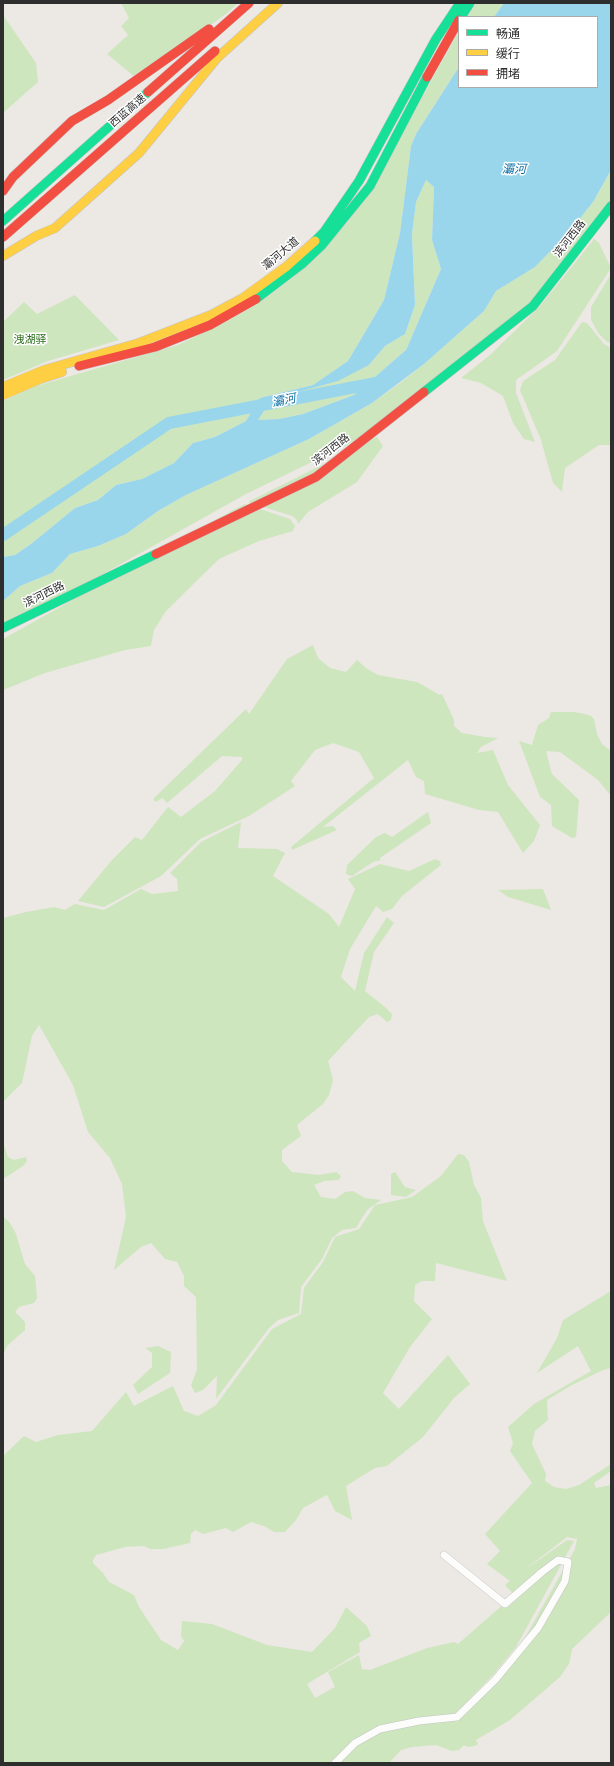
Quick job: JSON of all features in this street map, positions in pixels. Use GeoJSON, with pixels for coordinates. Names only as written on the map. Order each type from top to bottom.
{"type":"FeatureCollection","features":[{"type":"Feature","properties":{"kind":"main road"},"geometry":{"type":"LineString","coordinates":[[3,191],[13,177],[72,121],[108,100],[204,34],[239,3]]}},
{"type":"Feature","properties":{"kind":"main road","name":"西蓝高速"},"geometry":{"type":"LineString","coordinates":[[3,221],[250,3]]}},
{"type":"Feature","properties":{"kind":"main road","name":"西蓝高速"},"geometry":{"type":"LineString","coordinates":[[3,237],[268,3]]}},
{"type":"Feature","properties":{"kind":"main road"},"geometry":{"type":"LineString","coordinates":[[3,256],[36,236],[55,228],[138,153],[217,58],[278,3]]}},
{"type":"Feature","properties":{"kind":"main road","name":"灞河大道"},"geometry":{"type":"LineString","coordinates":[[3,387],[44,370],[138,343],[211,315],[243,298],[287,266],[324,232],[359,181],[436,39],[460,3]]}},
{"type":"Feature","properties":{"kind":"main road"},"geometry":{"type":"LineString","coordinates":[[462,16],[470,3]]}},
{"type":"Feature","properties":{"kind":"main road","name":"灞河大道"},"geometry":{"type":"LineString","coordinates":[[3,395],[40,379],[79,366],[155,347],[180,337],[232,313],[253,301],[289,275],[322,245],[370,186],[433,65],[458,22]]}},
{"type":"Feature","properties":{"kind":"main road","name":"滨河西路"},"geometry":{"type":"LineString","coordinates":[[3,628],[316,477],[533,306],[611,206]]}},
{"type":"Feature","properties":{"kind":"street"},"geometry":{"type":"LineString","coordinates":[[335,1763],[355,1743],[380,1729],[419,1721],[457,1718],[495,1680],[538,1628],[565,1581],[568,1562],[558,1560],[505,1604],[444,1555]]}},
{"type":"Feature","properties":{"kind":"green space"},"geometry":{"type":"Polygon","coordinates":[[[121,3],[238,3],[226,14],[136,78],[107,54],[128,35],[121,26],[129,18],[121,3]]]}},
{"type":"Feature","properties":{"kind":"green space"},"geometry":{"type":"Polygon","coordinates":[[[476,3],[504,3],[495,16],[468,16],[476,3]]]}},
{"type":"Feature","properties":{"kind":"green space"},"geometry":{"type":"Polygon","coordinates":[[[3,15],[36,63],[38,82],[3,113],[3,15]]]}},
{"type":"Feature","properties":{"kind":"green space"},"geometry":{"type":"Polygon","coordinates":[[[458,33],[458,69],[416,134],[411,146],[400,233],[384,300],[348,361],[313,385],[260,398],[246,421],[215,437],[193,443],[174,463],[142,479],[116,485],[98,500],[75,508],[31,544],[15,555],[3,557],[3,401],[36,386],[178,345],[226,322],[259,303],[291,279],[314,258],[346,224],[366,198],[458,33]]]}},
{"type":"Feature","properties":{"kind":"green space"},"geometry":{"type":"Polygon","coordinates":[[[611,170],[611,200],[571,256],[528,305],[425,395],[347,445],[246,494],[3,630],[3,601],[20,586],[52,573],[70,554],[98,546],[126,534],[158,511],[186,495],[309,439],[372,403],[400,383],[484,311],[496,291],[535,267],[570,231],[593,202],[611,170]]]}},
{"type":"Feature","properties":{"kind":"green space"},"geometry":{"type":"Polygon","coordinates":[[[426,180],[434,187],[432,240],[441,269],[406,350],[354,395],[303,414],[279,419],[258,420],[272,399],[338,380],[369,365],[385,346],[405,334],[415,305],[412,234],[416,202],[426,180]]]}},
{"type":"Feature","properties":{"kind":"green space"},"geometry":{"type":"Polygon","coordinates":[[[594,239],[599,243],[611,268],[557,351],[516,380],[516,393],[535,442],[524,439],[513,423],[503,396],[481,383],[461,378],[490,355],[540,306],[594,239]]]}},
{"type":"Feature","properties":{"kind":"green space"},"geometry":{"type":"Polygon","coordinates":[[[611,274],[611,343],[607,342],[599,334],[591,320],[591,307],[611,274]]]}},
{"type":"Feature","properties":{"kind":"green space","name":"洩湖驿"},"geometry":{"type":"Polygon","coordinates":[[[75,295],[119,340],[48,361],[3,380],[3,322],[24,302],[37,314],[75,295]]]}},
{"type":"Feature","properties":{"kind":"green space"},"geometry":{"type":"Polygon","coordinates":[[[582,322],[587,323],[604,344],[611,348],[611,445],[599,445],[565,468],[562,492],[553,483],[541,440],[520,390],[523,381],[555,360],[582,322]]]}},
{"type":"Feature","properties":{"kind":"green space"},"geometry":{"type":"Polygon","coordinates":[[[377,437],[383,446],[357,482],[308,512],[298,524],[297,520],[292,516],[248,502],[377,437]]]}},
{"type":"Feature","properties":{"kind":"green space"},"geometry":{"type":"Polygon","coordinates":[[[245,504],[290,519],[295,526],[293,531],[259,541],[219,559],[166,611],[154,630],[151,646],[125,650],[45,673],[3,690],[3,639],[245,504]]]}},
{"type":"Feature","properties":{"kind":"green space"},"geometry":{"type":"Polygon","coordinates":[[[313,645],[318,658],[330,668],[346,672],[357,660],[366,668],[378,675],[417,682],[440,695],[442,694],[454,720],[454,726],[462,733],[498,738],[481,747],[477,753],[493,750],[508,785],[540,825],[534,841],[523,853],[498,812],[479,810],[425,794],[424,781],[416,777],[408,760],[323,827],[333,826],[337,830],[292,850],[291,847],[374,778],[359,752],[333,743],[315,750],[291,781],[295,786],[249,816],[200,839],[161,876],[104,907],[78,901],[112,860],[135,837],[142,840],[168,807],[181,817],[215,791],[242,760],[242,757],[222,756],[167,803],[162,798],[156,802],[153,799],[246,709],[249,714],[287,659],[313,645]]]}},
{"type":"Feature","properties":{"kind":"green space"},"geometry":{"type":"Polygon","coordinates":[[[551,712],[574,712],[591,716],[594,719],[597,734],[602,744],[611,751],[611,796],[598,780],[560,752],[546,751],[552,774],[579,800],[576,837],[572,838],[552,826],[551,805],[540,797],[519,741],[532,745],[538,725],[549,718],[551,712]]]}},
{"type":"Feature","properties":{"kind":"green space"},"geometry":{"type":"Polygon","coordinates":[[[428,812],[431,823],[380,858],[381,860],[373,862],[352,876],[346,874],[347,865],[376,837],[385,833],[392,837],[428,812]]]}},
{"type":"Feature","properties":{"kind":"green space"},"geometry":{"type":"Polygon","coordinates":[[[241,822],[238,848],[277,849],[285,853],[273,876],[329,914],[339,927],[355,889],[348,879],[380,864],[409,871],[435,859],[440,861],[441,865],[402,896],[392,909],[383,912],[376,906],[350,949],[341,977],[355,991],[364,953],[387,917],[394,923],[374,952],[365,991],[392,1014],[391,1020],[387,1022],[378,1014],[369,1017],[328,1061],[333,1080],[329,1095],[323,1104],[297,1125],[301,1136],[282,1150],[282,1161],[292,1172],[319,1175],[336,1172],[340,1175],[341,1177],[338,1180],[324,1181],[314,1185],[321,1197],[335,1199],[345,1192],[353,1191],[365,1198],[381,1200],[367,1210],[356,1228],[342,1230],[332,1238],[322,1259],[301,1287],[299,1313],[278,1320],[269,1328],[216,1399],[217,1376],[203,1390],[195,1393],[191,1385],[197,1370],[196,1297],[184,1286],[184,1276],[177,1262],[165,1259],[151,1243],[141,1247],[114,1270],[126,1217],[122,1184],[110,1158],[88,1132],[73,1085],[39,1025],[32,1036],[22,1083],[3,1102],[3,918],[54,907],[65,910],[75,904],[104,910],[141,889],[152,894],[178,891],[177,879],[170,873],[201,842],[241,822]]]}},
{"type":"Feature","properties":{"kind":"green space"},"geometry":{"type":"Polygon","coordinates":[[[543,889],[551,910],[508,897],[498,890],[543,889]]]}},
{"type":"Feature","properties":{"kind":"green space"},"geometry":{"type":"Polygon","coordinates":[[[3,1142],[8,1157],[14,1160],[26,1157],[27,1161],[23,1166],[3,1179],[3,1142]]]}},
{"type":"Feature","properties":{"kind":"green space"},"geometry":{"type":"Polygon","coordinates":[[[458,1154],[464,1155],[469,1162],[474,1185],[481,1198],[483,1221],[507,1281],[436,1263],[435,1281],[422,1281],[415,1285],[414,1301],[432,1319],[410,1347],[383,1393],[399,1409],[448,1355],[470,1384],[454,1398],[423,1437],[387,1466],[375,1468],[346,1486],[352,1520],[335,1511],[327,1495],[303,1508],[296,1520],[285,1532],[274,1532],[264,1526],[251,1522],[233,1532],[226,1528],[203,1534],[195,1530],[191,1534],[190,1543],[163,1549],[150,1549],[144,1546],[125,1547],[96,1555],[93,1563],[103,1573],[109,1582],[134,1595],[139,1607],[161,1640],[178,1650],[184,1641],[181,1636],[182,1621],[212,1624],[267,1645],[312,1652],[335,1628],[346,1607],[367,1626],[371,1636],[359,1643],[360,1652],[307,1684],[315,1698],[335,1687],[328,1672],[359,1655],[362,1669],[370,1670],[427,1648],[454,1642],[458,1644],[514,1595],[505,1585],[510,1581],[487,1564],[500,1551],[485,1534],[532,1483],[510,1451],[513,1443],[508,1427],[534,1404],[591,1371],[578,1346],[537,1373],[557,1338],[563,1320],[611,1291],[611,1368],[603,1370],[572,1385],[547,1400],[548,1420],[535,1431],[532,1444],[546,1474],[545,1481],[554,1487],[566,1489],[579,1485],[611,1464],[611,1471],[594,1483],[596,1488],[611,1485],[611,1612],[572,1649],[569,1664],[560,1677],[510,1720],[476,1740],[478,1744],[468,1747],[464,1745],[459,1750],[452,1751],[436,1745],[412,1747],[401,1750],[389,1763],[353,1763],[349,1761],[348,1763],[340,1763],[354,1748],[379,1731],[462,1713],[519,1648],[575,1549],[577,1539],[567,1537],[523,1571],[567,1540],[574,1541],[516,1647],[493,1675],[455,1714],[393,1723],[352,1745],[337,1763],[3,1763],[3,1456],[24,1436],[36,1442],[58,1435],[92,1431],[126,1392],[134,1406],[173,1386],[184,1411],[198,1416],[216,1405],[272,1329],[301,1314],[304,1288],[323,1262],[335,1237],[359,1229],[375,1205],[412,1197],[441,1176],[458,1154]]]}},
{"type":"Feature","properties":{"kind":"green space"},"geometry":{"type":"Polygon","coordinates":[[[395,1172],[405,1187],[416,1190],[406,1197],[391,1195],[391,1174],[395,1172]]]}},
{"type":"Feature","properties":{"kind":"green space"},"geometry":{"type":"Polygon","coordinates":[[[3,1216],[10,1223],[16,1234],[25,1264],[35,1276],[37,1298],[34,1303],[19,1307],[15,1312],[25,1322],[25,1330],[7,1346],[3,1356],[3,1216]]]}},
{"type":"Feature","properties":{"kind":"green space"},"geometry":{"type":"Polygon","coordinates":[[[158,1346],[171,1352],[170,1373],[138,1394],[133,1385],[152,1367],[152,1353],[145,1348],[158,1346]]]}},
{"type":"Feature","properties":{"kind":"water","name":"灞河"},"geometry":{"type":"Polygon","coordinates":[[[504,3],[611,3],[611,170],[593,202],[570,231],[535,267],[496,291],[484,311],[424,364],[372,403],[309,439],[186,495],[158,511],[126,534],[98,546],[70,554],[52,573],[20,586],[3,601],[3,557],[15,555],[31,544],[75,508],[98,500],[116,485],[142,479],[174,463],[193,443],[215,437],[246,421],[260,398],[313,385],[348,361],[384,300],[400,233],[411,146],[416,134],[458,69],[458,88],[598,88],[598,16],[495,16],[504,3]],[[426,180],[416,202],[412,234],[415,305],[405,334],[385,346],[369,365],[338,381],[272,399],[258,420],[279,419],[303,414],[354,395],[406,350],[441,269],[432,240],[434,187],[426,180]]]}},
{"type":"Feature","properties":{"kind":"waterway","name":"灞河"},"geometry":{"type":"LineString","coordinates":[[3,535],[169,423],[381,382]]}},
{"type":"Feature","properties":{"kind":"traffic: fast"},"geometry":{"type":"LineString","coordinates":[[315,241],[324,232],[359,181],[436,39],[460,3]]}},
{"type":"Feature","properties":{"kind":"traffic: fast"},"geometry":{"type":"LineString","coordinates":[[462,16],[470,3]]}},
{"type":"Feature","properties":{"kind":"traffic: fast"},"geometry":{"type":"LineString","coordinates":[[256,299],[302,264],[322,245],[370,186],[427,77]]}},
{"type":"Feature","properties":{"kind":"traffic: fast"},"geometry":{"type":"LineString","coordinates":[[3,221],[148,92]]}},
{"type":"Feature","properties":{"kind":"traffic: fast"},"geometry":{"type":"LineString","coordinates":[[424,392],[533,306],[611,206]]}},
{"type":"Feature","properties":{"kind":"traffic: fast"},"geometry":{"type":"LineString","coordinates":[[3,628],[156,554]]}},
{"type":"Feature","properties":{"kind":"traffic: slow"},"geometry":{"type":"LineString","coordinates":[[3,256],[36,236],[55,228],[139,153],[217,58],[278,3]]}},
{"type":"Feature","properties":{"kind":"traffic: slow"},"geometry":{"type":"LineString","coordinates":[[3,387],[44,370],[139,343],[211,315],[243,298],[287,266],[315,241]]}},
{"type":"Feature","properties":{"kind":"traffic: slow"},"geometry":{"type":"LineString","coordinates":[[3,395],[40,379],[62,372]]}},
{"type":"Feature","properties":{"kind":"traffic: jam"},"geometry":{"type":"LineString","coordinates":[[148,92],[249,3]]}},
{"type":"Feature","properties":{"kind":"traffic: jam"},"geometry":{"type":"LineString","coordinates":[[427,77],[458,22]]}},
{"type":"Feature","properties":{"kind":"traffic: jam"},"geometry":{"type":"LineString","coordinates":[[3,191],[13,177],[72,121],[108,100],[209,29]]}},
{"type":"Feature","properties":{"kind":"traffic: jam"},"geometry":{"type":"LineString","coordinates":[[3,237],[215,51]]}},
{"type":"Feature","properties":{"kind":"traffic: jam"},"geometry":{"type":"LineString","coordinates":[[79,366],[155,347],[210,325],[256,299]]}},
{"type":"Feature","properties":{"kind":"traffic: jam"},"geometry":{"type":"LineString","coordinates":[[156,554],[316,477],[424,392]]}}]}
